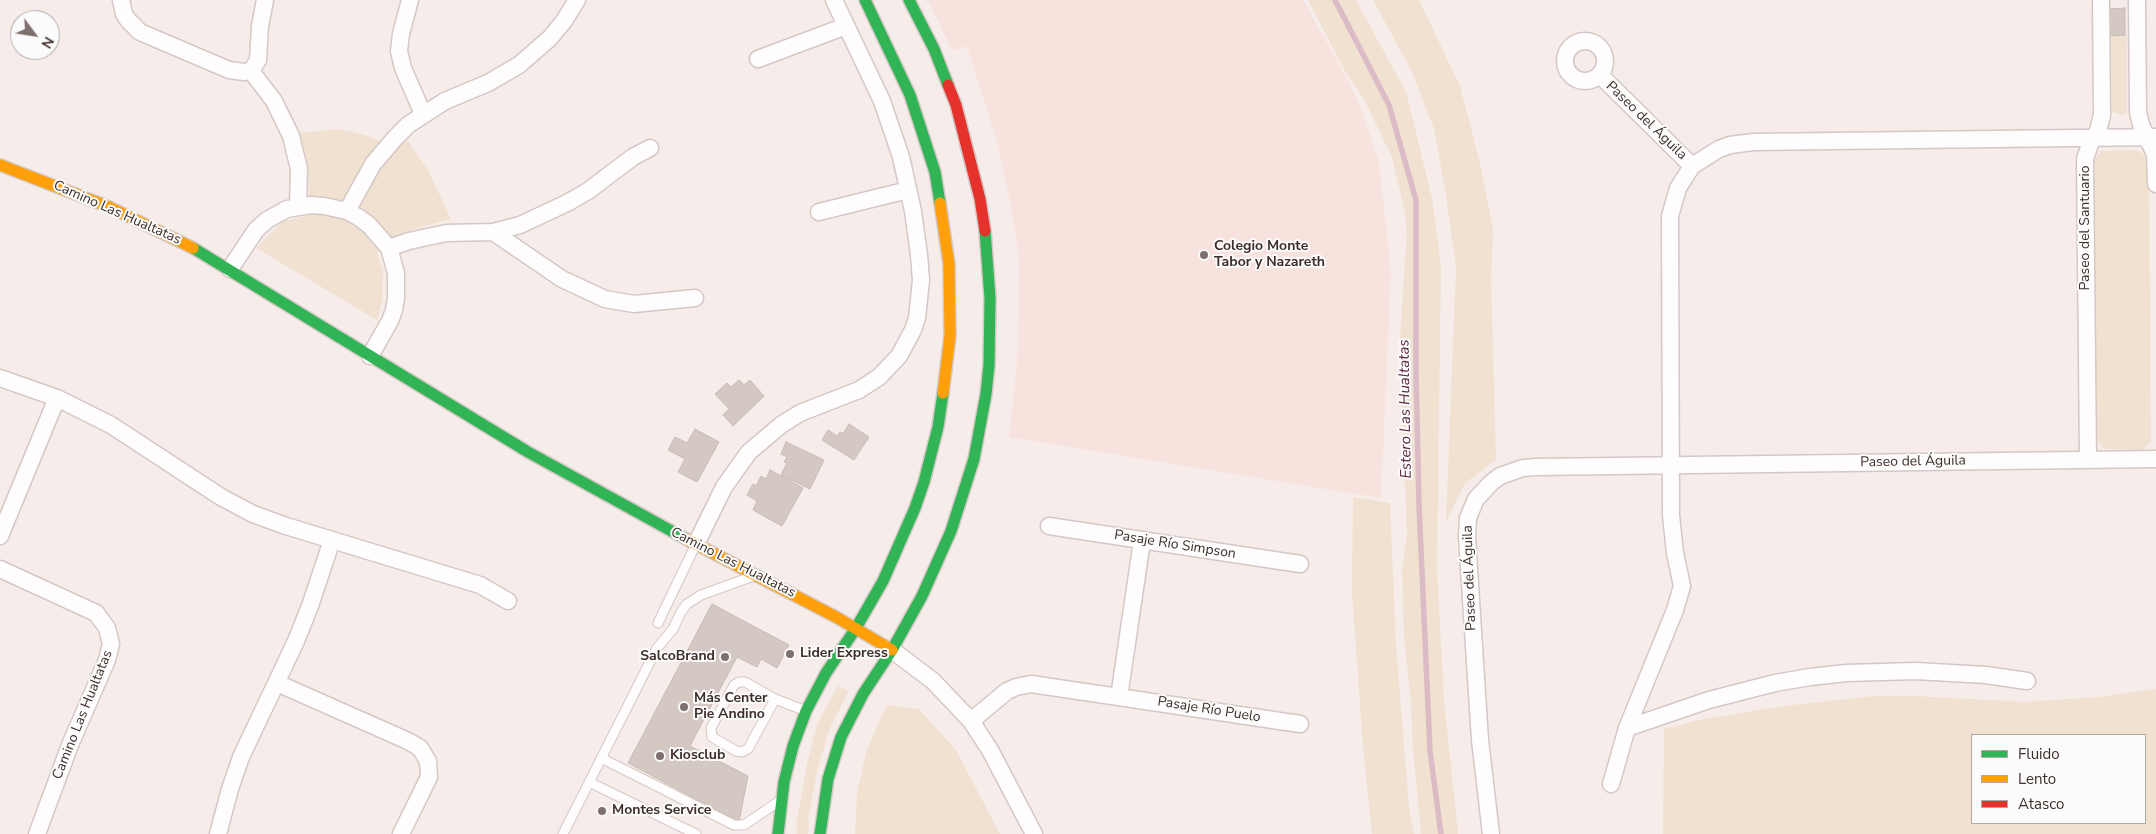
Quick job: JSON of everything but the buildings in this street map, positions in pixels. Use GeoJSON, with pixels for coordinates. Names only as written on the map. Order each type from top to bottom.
{"type":"FeatureCollection","features":[{"type":"Feature","properties":{"kind":"street"},"geometry":{"type":"LineString","coordinates":[[121,0],[124,14],[128,20],[134,27],[147,35],[229,70],[251,71]]}},
{"type":"Feature","properties":{"kind":"street"},"geometry":{"type":"LineString","coordinates":[[251,71],[259,54],[260,26],[266,0]]}},
{"type":"Feature","properties":{"kind":"street"},"geometry":{"type":"LineString","coordinates":[[410,0],[400,34],[399,51],[423,114]]}},
{"type":"Feature","properties":{"kind":"street"},"geometry":{"type":"LineString","coordinates":[[347,211],[365,177],[382,152],[395,138],[423,114],[445,100],[488,83],[519,65],[550,38],[577,0]]}},
{"type":"Feature","properties":{"kind":"street"},"geometry":{"type":"LineString","coordinates":[[696,544],[724,487],[744,458],[764,438],[800,413],[870,384],[887,369],[907,343],[917,318],[920,280],[917,232],[900,157],[885,109],[834,0]]}},
{"type":"Feature","properties":{"kind":"street"},"geometry":{"type":"LineString","coordinates":[[778,834],[780,800],[793,746],[806,711],[826,673],[856,628],[894,558],[924,482],[942,400],[951,314],[946,233],[940,194],[930,154],[910,95],[865,0]]}},
{"type":"Feature","properties":{"kind":"street"},"geometry":{"type":"LineString","coordinates":[[820,834],[828,779],[842,737],[863,694],[892,650],[938,565],[964,496],[982,422],[989,365],[988,259],[985,229],[974,170],[946,77],[909,0]]}},
{"type":"Feature","properties":{"kind":"street","name":"Paseo del Santuario"},"geometry":{"type":"LineString","coordinates":[[2088,460],[2085,159],[2102,115],[2101,0]]}},
{"type":"Feature","properties":{"kind":"street"},"geometry":{"type":"LineString","coordinates":[[2137,0],[2138,112],[2141,125],[2152,137],[2155,154],[2156,184]]}},
{"type":"Feature","properties":{"kind":"street"},"geometry":{"type":"LineString","coordinates":[[758,59],[846,26]]}},
{"type":"Feature","properties":{"kind":"street"},"geometry":{"type":"LineString","coordinates":[[251,71],[274,101],[291,136],[299,169],[298,206]]}},
{"type":"Feature","properties":{"kind":"street","name":"Paseo del Águila"},"geometry":{"type":"LineString","coordinates":[[1600,75],[1692,166]]}},
{"type":"Feature","properties":{"kind":"street","name":"Paseo del Águila"},"geometry":{"type":"LineString","coordinates":[[1611,784],[1627,728],[1681,592],[1681,578],[1673,539],[1670,465],[1670,216],[1678,188],[1692,166],[1719,149],[1747,142],[2152,137]]}},
{"type":"Feature","properties":{"kind":"street"},"geometry":{"type":"LineString","coordinates":[[389,248],[446,232],[493,232],[520,225],[568,203],[588,191],[633,157],[650,148]]}},
{"type":"Feature","properties":{"kind":"street","name":"Camino Las Hualtatas"},"geometry":{"type":"LineString","coordinates":[[0,165],[110,207],[153,227],[230,269],[528,452],[630,510],[856,628],[892,650],[933,682],[971,721],[990,750],[1034,834]]}},
{"type":"Feature","properties":{"kind":"street"},"geometry":{"type":"LineString","coordinates":[[819,212],[908,190]]}},
{"type":"Feature","properties":{"kind":"street"},"geometry":{"type":"LineString","coordinates":[[230,269],[256,230],[277,214],[298,206],[324,206],[347,211],[369,225],[389,248],[396,272],[396,298],[390,321],[370,356]]}},
{"type":"Feature","properties":{"kind":"street"},"geometry":{"type":"LineString","coordinates":[[493,232],[556,275],[593,295],[634,304],[695,298]]}},
{"type":"Feature","properties":{"kind":"street"},"geometry":{"type":"LineString","coordinates":[[0,378],[57,398],[111,425],[238,506],[269,520],[480,585],[508,601]]}},
{"type":"Feature","properties":{"kind":"street"},"geometry":{"type":"LineString","coordinates":[[0,536],[57,398]]}},
{"type":"Feature","properties":{"kind":"street","name":"Paseo del Águila"},"geometry":{"type":"LineString","coordinates":[[1491,834],[1483,784],[1467,537],[1468,518],[1476,499],[1491,483],[1505,473],[1523,468],[2156,459]]}},
{"type":"Feature","properties":{"kind":"street","name":"Pasaje Río Simpson"},"geometry":{"type":"LineString","coordinates":[[1050,526],[1300,564]]}},
{"type":"Feature","properties":{"kind":"street"},"geometry":{"type":"LineString","coordinates":[[218,834],[241,756],[277,683],[310,606],[332,540]]}},
{"type":"Feature","properties":{"kind":"street"},"geometry":{"type":"LineString","coordinates":[[1118,697],[1142,541]]}},
{"type":"Feature","properties":{"kind":"street","name":"Camino Las Hualtatas"},"geometry":{"type":"LineString","coordinates":[[0,570],[96,613],[107,628],[111,644],[107,660],[70,745],[37,834]]}},
{"type":"Feature","properties":{"kind":"street"},"geometry":{"type":"LineString","coordinates":[[1627,728],[1710,700],[1775,683],[1810,677],[1846,673],[1916,671],[1986,675],[2027,681]]}},
{"type":"Feature","properties":{"kind":"street"},"geometry":{"type":"LineString","coordinates":[[277,683],[420,748],[428,761],[428,777],[401,834]]}},
{"type":"Feature","properties":{"kind":"street","name":"Pasaje Río Puelo"},"geometry":{"type":"LineString","coordinates":[[971,721],[1007,692],[1023,685],[1038,684],[1300,724]]}},
{"type":"Feature","properties":{"kind":"lane"},"geometry":{"type":"LineString","coordinates":[[658,623],[696,544]]}},
{"type":"Feature","properties":{"kind":"lane"},"geometry":{"type":"LineString","coordinates":[[563,834],[657,648],[668,637],[681,612],[694,598],[756,575]]}},
{"type":"Feature","properties":{"kind":"lane"},"geometry":{"type":"LineString","coordinates":[[775,699],[748,749],[742,752],[736,751],[712,737],[710,728],[734,686],[744,682],[775,699],[806,711]]}},
{"type":"Feature","properties":{"kind":"lane"},"geometry":{"type":"LineString","coordinates":[[601,758],[732,830],[744,825],[780,800]]}},
{"type":"Feature","properties":{"kind":"lane"},"geometry":{"type":"LineString","coordinates":[[589,782],[696,834]]}},
{"type":"Feature","properties":{"kind":"shaded area","name":"Colegio Monte Tabor y Nazareth"},"geometry":{"type":"Polygon","coordinates":[[[928,0],[1303,0],[1351,86],[1362,111],[1379,162],[1391,272],[1381,498],[1009,437],[1017,364],[1019,268],[1017,243],[1008,191],[997,142],[967,46],[952,51],[928,0]]]}},
{"type":"Feature","properties":{"kind":"shaded area"},"geometry":{"type":"Polygon","coordinates":[[[1308,0],[1356,0],[1406,92],[1432,198],[1441,266],[1437,568],[1444,700],[1458,834],[1421,834],[1413,749],[1411,701],[1404,637],[1402,570],[1407,534],[1400,338],[1407,233],[1405,213],[1392,157],[1364,99],[1346,73],[1308,0]]]}},
{"type":"Feature","properties":{"kind":"shaded area"},"geometry":{"type":"Polygon","coordinates":[[[1373,0],[1419,0],[1460,86],[1480,163],[1493,230],[1491,278],[1496,460],[1465,483],[1446,522],[1456,268],[1446,195],[1434,129],[1412,72],[1373,0]]]}},
{"type":"Feature","properties":{"kind":"shaded area"},"geometry":{"type":"Polygon","coordinates":[[[2111,34],[2127,34],[2127,111],[2123,115],[2112,112],[2111,34]]]}},
{"type":"Feature","properties":{"kind":"shaded area"},"geometry":{"type":"Polygon","coordinates":[[[338,129],[368,136],[398,148],[406,138],[428,170],[451,219],[401,233],[377,253],[383,272],[382,301],[377,320],[256,248],[282,222],[307,215],[309,188],[307,161],[300,133],[338,129]]]}},
{"type":"Feature","properties":{"kind":"shaded area"},"geometry":{"type":"Polygon","coordinates":[[[2137,150],[2149,158],[2151,442],[2142,450],[2104,449],[2097,439],[2092,163],[2101,151],[2137,150]]]}},
{"type":"Feature","properties":{"kind":"shaded area"},"geometry":{"type":"Polygon","coordinates":[[[1353,497],[1390,503],[1396,645],[1409,808],[1414,834],[1372,834],[1363,747],[1352,592],[1353,497]]]}},
{"type":"Feature","properties":{"kind":"shaded area"},"geometry":{"type":"Polygon","coordinates":[[[838,686],[849,691],[830,728],[818,767],[809,813],[808,834],[797,834],[797,820],[807,764],[818,722],[838,686]]]}},
{"type":"Feature","properties":{"kind":"shaded area"},"geometry":{"type":"Polygon","coordinates":[[[2156,689],[2156,834],[1663,834],[1664,729],[1699,720],[1783,706],[1874,696],[1915,696],[2025,702],[2098,697],[2156,689]]]}},
{"type":"Feature","properties":{"kind":"shaded area"},"geometry":{"type":"Polygon","coordinates":[[[887,705],[919,709],[956,750],[1000,834],[855,834],[857,793],[867,749],[887,705]]]}},
{"type":"Feature","properties":{"kind":"waterway","name":"Estero Las Hualtatas"},"geometry":{"type":"LineString","coordinates":[[1335,0],[1389,105],[1416,200],[1416,373],[1419,505],[1430,751],[1441,834]]}},
{"type":"Feature","properties":{"kind":"traffic: fast"},"geometry":{"type":"LineString","coordinates":[[865,0],[910,95],[935,172],[940,203]]}},
{"type":"Feature","properties":{"kind":"traffic: fast"},"geometry":{"type":"LineString","coordinates":[[909,0],[934,49],[948,85]]}},
{"type":"Feature","properties":{"kind":"traffic: fast"},"geometry":{"type":"LineString","coordinates":[[820,834],[828,779],[841,737],[863,694],[892,650],[922,596],[951,531],[974,459],[986,394],[989,365],[990,298],[985,231]]}},
{"type":"Feature","properties":{"kind":"traffic: fast"},"geometry":{"type":"LineString","coordinates":[[193,248],[528,452],[686,539]]}},
{"type":"Feature","properties":{"kind":"traffic: fast"},"geometry":{"type":"LineString","coordinates":[[778,834],[784,782],[793,746],[806,711],[826,673],[856,628],[883,581],[915,508],[924,482],[938,427],[943,393]]}},
{"type":"Feature","properties":{"kind":"traffic: slow"},"geometry":{"type":"LineString","coordinates":[[0,165],[109,207],[193,248]]}},
{"type":"Feature","properties":{"kind":"traffic: slow"},"geometry":{"type":"LineString","coordinates":[[940,203],[949,264],[950,336],[943,393]]}},
{"type":"Feature","properties":{"kind":"traffic: slow"},"geometry":{"type":"LineString","coordinates":[[686,539],[836,617],[892,650]]}},
{"type":"Feature","properties":{"kind":"traffic: jam"},"geometry":{"type":"LineString","coordinates":[[948,85],[956,105],[980,199],[985,231]]}},
{"type":"Feature","properties":{"kind":"place","name":"Colegio Monte Tabor y Nazareth"},"geometry":{"type":"Point","coordinates":[1204,255]}},
{"type":"Feature","properties":{"kind":"place","name":"Lider Express"},"geometry":{"type":"Point","coordinates":[790,654]}},
{"type":"Feature","properties":{"kind":"place","name":"SalcoBrand"},"geometry":{"type":"Point","coordinates":[725,657]}},
{"type":"Feature","properties":{"kind":"place","name":"Más Center Pie Andino"},"geometry":{"type":"Point","coordinates":[684,707]}},
{"type":"Feature","properties":{"kind":"place","name":"Kiosclub"},"geometry":{"type":"Point","coordinates":[660,756]}},
{"type":"Feature","properties":{"kind":"place","name":"Montes Service"},"geometry":{"type":"Point","coordinates":[602,811]}}]}
